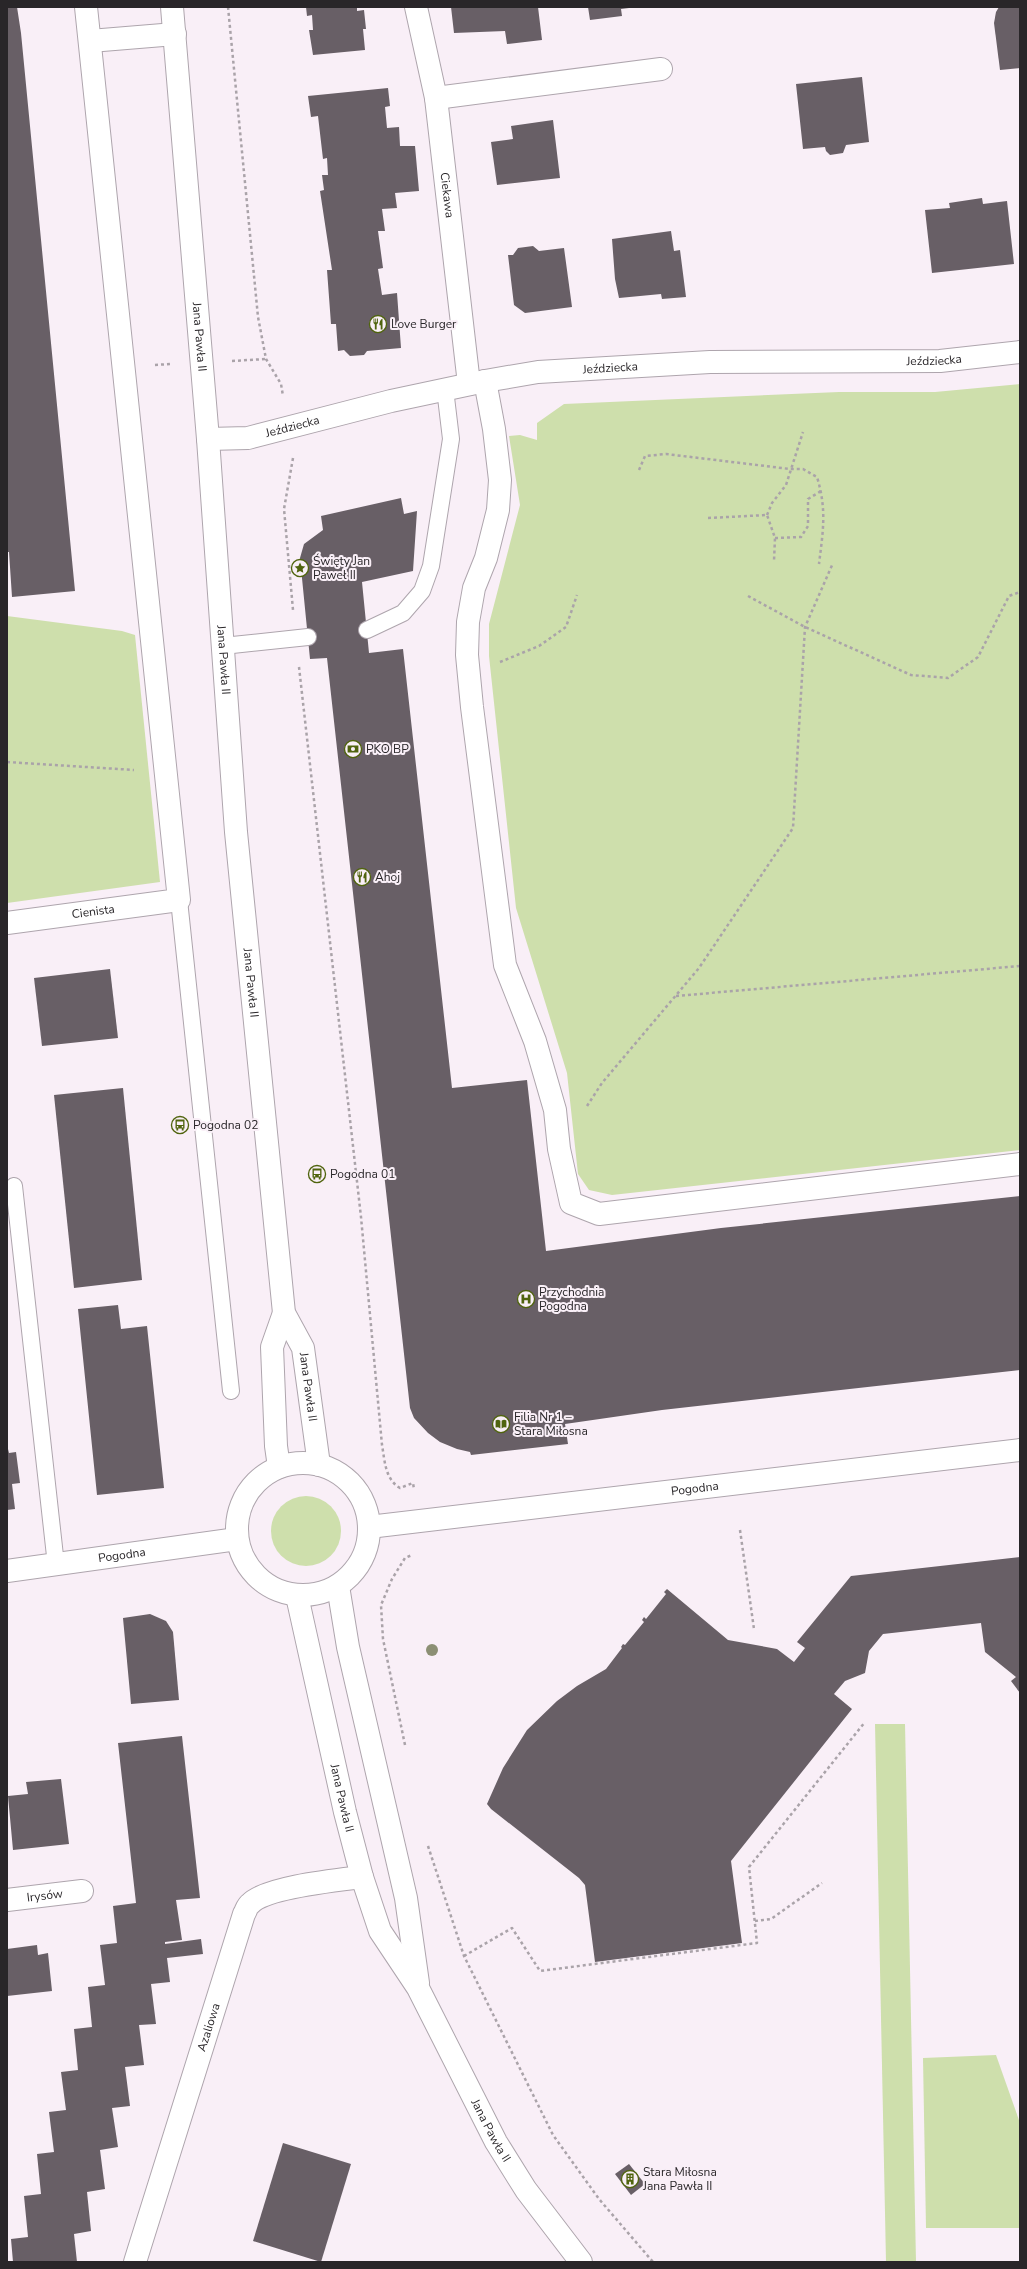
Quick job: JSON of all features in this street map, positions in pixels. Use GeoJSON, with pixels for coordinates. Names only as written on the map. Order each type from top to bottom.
{"type":"FeatureCollection","features":[{"type":"Feature","properties":{"kind":"street"},"geometry":{"type":"LineString","coordinates":[[86,7],[179,900]]}},
{"type":"Feature","properties":{"kind":"street","name":"Jana Pawła II"},"geometry":{"type":"LineString","coordinates":[[172,7],[208,439],[236,832],[284,1313],[303,1348],[319,1465]]}},
{"type":"Feature","properties":{"kind":"street","name":"Ciekawa"},"geometry":{"type":"LineString","coordinates":[[416,7],[436,98],[477,382],[494,429],[500,488],[498,510],[486,558],[474,588],[468,622],[469,675],[505,965],[535,1040],[555,1110],[559,1149],[572,1203],[599,1214],[1020,1164]]}},
{"type":"Feature","properties":{"kind":"street"},"geometry":{"type":"LineString","coordinates":[[90,42],[175,34]]}},
{"type":"Feature","properties":{"kind":"street"},"geometry":{"type":"LineString","coordinates":[[436,98],[661,69]]}},
{"type":"Feature","properties":{"kind":"street","name":"Jeździecka"},"geometry":{"type":"LineString","coordinates":[[208,439],[248,438],[445,389],[538,372],[710,362],[940,361],[1020,352]]}},
{"type":"Feature","properties":{"kind":"street","name":"Cienista"},"geometry":{"type":"LineString","coordinates":[[7,923],[179,900]]}},
{"type":"Feature","properties":{"kind":"street","name":"Jana Pawła II"},"geometry":{"type":"LineString","coordinates":[[279,1467],[276,1446],[272,1348],[284,1313]]}},
{"type":"Feature","properties":{"kind":"street","name":"Pogodna"},"geometry":{"type":"LineString","coordinates":[[369,1527],[1020,1450]]}},
{"type":"Feature","properties":{"kind":"street"},"geometry":{"type":"LineString","coordinates":[[299,1463],[319,1465],[338,1474],[354,1488],[365,1506],[369,1527],[368,1544],[361,1561],[352,1575],[338,1586],[318,1594],[297,1596],[280,1592],[264,1583],[251,1571],[242,1556],[237,1539],[237,1521],[242,1504],[250,1489],[264,1476],[279,1467],[299,1463]]}},
{"type":"Feature","properties":{"kind":"street","name":"Pogodna"},"geometry":{"type":"LineString","coordinates":[[7,1571],[237,1539]]}},
{"type":"Feature","properties":{"kind":"street","name":"Jana Pawła II"},"geometry":{"type":"LineString","coordinates":[[338,1586],[348,1647],[406,1898],[418,1988]]}},
{"type":"Feature","properties":{"kind":"street","name":"Jana Pawła II"},"geometry":{"type":"LineString","coordinates":[[297,1596],[362,1877],[380,1931],[418,1988],[496,2142],[526,2190],[581,2262]]}},
{"type":"Feature","properties":{"kind":"street","name":"Azaliowa"},"geometry":{"type":"LineString","coordinates":[[135,2262],[244,1914],[250,1903],[272,1893],[310,1884],[362,1877]]}},
{"type":"Feature","properties":{"kind":"street","name":"Irysów"},"geometry":{"type":"LineString","coordinates":[[7,1900],[82,1890]]}},
{"type":"Feature","properties":{"kind":"lane"},"geometry":{"type":"LineString","coordinates":[[367,630],[403,613],[422,591],[431,566],[451,439],[445,389]]}},
{"type":"Feature","properties":{"kind":"lane"},"geometry":{"type":"LineString","coordinates":[[223,646],[302,637]]}},
{"type":"Feature","properties":{"kind":"lane"},"geometry":{"type":"LineString","coordinates":[[179,900],[231,1391]]}},
{"type":"Feature","properties":{"kind":"lane"},"geometry":{"type":"LineString","coordinates":[[14,1186],[56,1565]]}},
{"type":"Feature","properties":{"kind":"path"},"geometry":{"type":"LineString","coordinates":[[228,7],[258,317],[266,359],[281,384],[293,458],[284,509],[302,637],[382,1445],[386,1472],[392,1483],[400,1488],[413,1483],[416,1496]]}},
{"type":"Feature","properties":{"kind":"path"},"geometry":{"type":"LineString","coordinates":[[774,561],[776,538],[767,515],[772,503],[786,485],[803,432]]}},
{"type":"Feature","properties":{"kind":"path"},"geometry":{"type":"LineString","coordinates":[[639,470],[645,456],[666,454],[790,470],[803,469],[817,477],[821,491],[825,516],[819,564]]}},
{"type":"Feature","properties":{"kind":"path"},"geometry":{"type":"LineString","coordinates":[[776,538],[800,537],[808,526],[808,499],[821,491]]}},
{"type":"Feature","properties":{"kind":"path"},"geometry":{"type":"LineString","coordinates":[[708,518],[767,515]]}},
{"type":"Feature","properties":{"kind":"path"},"geometry":{"type":"LineString","coordinates":[[559,1149],[602,1083],[699,968],[793,828],[805,627],[833,563]]}},
{"type":"Feature","properties":{"kind":"path"},"geometry":{"type":"LineString","coordinates":[[748,596],[805,627],[911,676],[948,678],[978,657],[1009,596],[1020,592]]}},
{"type":"Feature","properties":{"kind":"path"},"geometry":{"type":"LineString","coordinates":[[469,675],[539,646],[566,627],[577,595]]}},
{"type":"Feature","properties":{"kind":"path"},"geometry":{"type":"LineString","coordinates":[[7,762],[165,772]]}},
{"type":"Feature","properties":{"kind":"path"},"geometry":{"type":"LineString","coordinates":[[676,996],[1020,966]]}},
{"type":"Feature","properties":{"kind":"path"},"geometry":{"type":"LineString","coordinates":[[740,1530],[754,1629]]}},
{"type":"Feature","properties":{"kind":"path"},"geometry":{"type":"LineString","coordinates":[[407,1753],[383,1639],[381,1605],[392,1579],[405,1558],[418,1551]]}},
{"type":"Feature","properties":{"kind":"path"},"geometry":{"type":"LineString","coordinates":[[464,1956],[512,1928],[540,1971],[757,1943],[749,1867],[865,1722]]}},
{"type":"Feature","properties":{"kind":"path"},"geometry":{"type":"LineString","coordinates":[[428,1844],[464,1956],[553,2135],[599,2199],[652,2262]]}},
{"type":"Feature","properties":{"kind":"path"},"geometry":{"type":"LineString","coordinates":[[755,1921],[771,1919],[822,1883]]}},
{"type":"Feature","properties":{"kind":"green space"},"geometry":{"type":"Polygon","coordinates":[[[1020,384],[1020,1150],[612,1195],[589,1190],[578,1174],[567,1073],[516,908],[489,656],[489,624],[520,505],[509,436],[520,435],[537,440],[537,423],[564,404],[839,392],[935,392],[1020,384]]]}},
{"type":"Feature","properties":{"kind":"green space"},"geometry":{"type":"Polygon","coordinates":[[[7,616],[122,631],[135,635],[160,882],[7,903],[7,616]]]}},
{"type":"Feature","properties":{"kind":"green space"},"geometry":{"type":"Polygon","coordinates":[[[306,1496],[319,1499],[331,1506],[338,1518],[341,1531],[338,1544],[331,1556],[319,1563],[306,1566],[293,1563],[281,1556],[274,1544],[271,1531],[274,1518],[281,1506],[293,1499],[306,1496]]]}},
{"type":"Feature","properties":{"kind":"green space"},"geometry":{"type":"Polygon","coordinates":[[[875,1724],[905,1724],[916,2262],[886,2262],[875,1724]]]}},
{"type":"Feature","properties":{"kind":"green space"},"geometry":{"type":"Polygon","coordinates":[[[996,2055],[1020,2123],[1020,2228],[926,2228],[923,2058],[996,2055]]]}},
{"type":"Feature","properties":{"kind":"building"},"geometry":{"type":"Polygon","coordinates":[[[7,7],[17,7],[21,33],[75,591],[12,597],[9,552],[7,552],[7,7]]]}},
{"type":"Feature","properties":{"kind":"building"},"geometry":{"type":"Polygon","coordinates":[[[306,7],[357,7],[357,11],[364,10],[366,29],[363,29],[365,50],[313,55],[309,30],[313,30],[312,15],[307,16],[306,7]]]}},
{"type":"Feature","properties":{"kind":"building"},"geometry":{"type":"Polygon","coordinates":[[[451,7],[538,7],[542,40],[507,44],[505,31],[454,33],[451,7]]]}},
{"type":"Feature","properties":{"kind":"building"},"geometry":{"type":"Polygon","coordinates":[[[588,7],[629,8],[621,9],[622,16],[590,20],[588,7]]]}},
{"type":"Feature","properties":{"kind":"building"},"geometry":{"type":"Polygon","coordinates":[[[999,7],[1020,7],[1020,68],[1000,70],[994,23],[996,12],[999,7]]]}},
{"type":"Feature","properties":{"kind":"building"},"geometry":{"type":"Polygon","coordinates":[[[862,77],[869,142],[846,145],[843,153],[830,155],[826,151],[825,147],[803,149],[796,84],[862,77]]]}},
{"type":"Feature","properties":{"kind":"building"},"geometry":{"type":"Polygon","coordinates":[[[388,88],[390,106],[385,107],[387,128],[399,127],[400,146],[415,146],[419,191],[395,193],[397,208],[382,209],[385,231],[378,231],[383,268],[378,269],[382,295],[397,293],[401,348],[367,351],[364,355],[350,356],[344,350],[338,351],[336,324],[331,324],[327,270],[332,270],[320,191],[324,190],[322,175],[328,175],[327,158],[323,159],[318,116],[311,117],[308,96],[388,88]]]}},
{"type":"Feature","properties":{"kind":"building"},"geometry":{"type":"Polygon","coordinates":[[[553,120],[560,178],[497,185],[491,142],[513,139],[511,126],[553,120]]]}},
{"type":"Feature","properties":{"kind":"building"},"geometry":{"type":"Polygon","coordinates":[[[982,198],[983,204],[1007,201],[1014,264],[932,273],[925,210],[950,208],[949,203],[982,198]]]}},
{"type":"Feature","properties":{"kind":"building"},"geometry":{"type":"Polygon","coordinates":[[[671,231],[674,251],[680,250],[686,297],[662,299],[661,294],[619,298],[615,279],[612,239],[671,231]]]}},
{"type":"Feature","properties":{"kind":"building"},"geometry":{"type":"Polygon","coordinates":[[[533,246],[539,251],[564,248],[572,307],[525,313],[514,305],[508,255],[513,255],[518,248],[533,246]]]}},
{"type":"Feature","properties":{"kind":"building"},"geometry":{"type":"Polygon","coordinates":[[[401,498],[404,514],[417,511],[413,571],[362,582],[369,653],[403,649],[452,1088],[527,1080],[546,1251],[721,1228],[1020,1196],[1020,1370],[662,1410],[565,1424],[568,1444],[471,1455],[470,1452],[457,1449],[440,1442],[428,1433],[414,1418],[410,1408],[327,658],[310,659],[300,558],[304,544],[323,530],[321,516],[401,498]]]}},
{"type":"Feature","properties":{"kind":"building"},"geometry":{"type":"Polygon","coordinates":[[[110,969],[118,1038],[42,1046],[34,978],[110,969]]]}},
{"type":"Feature","properties":{"kind":"building"},"geometry":{"type":"Polygon","coordinates":[[[123,1088],[142,1280],[74,1288],[54,1095],[123,1088]]]}},
{"type":"Feature","properties":{"kind":"building"},"geometry":{"type":"Polygon","coordinates":[[[118,1305],[121,1329],[147,1326],[164,1488],[97,1495],[78,1309],[118,1305]]]}},
{"type":"Feature","properties":{"kind":"building"},"geometry":{"type":"Polygon","coordinates":[[[7,1445],[9,1453],[16,1452],[20,1483],[12,1484],[15,1509],[7,1510],[7,1445]]]}},
{"type":"Feature","properties":{"kind":"building"},"geometry":{"type":"Polygon","coordinates":[[[1020,1557],[1020,1693],[1011,1681],[1016,1677],[985,1652],[981,1623],[883,1634],[869,1651],[865,1673],[845,1681],[834,1694],[852,1709],[731,1861],[742,1943],[595,1962],[585,1885],[579,1878],[491,1809],[487,1804],[503,1768],[527,1730],[557,1701],[577,1686],[606,1669],[622,1648],[621,1647],[623,1644],[625,1645],[644,1622],[642,1620],[644,1617],[646,1619],[666,1594],[664,1592],[667,1589],[728,1640],[777,1649],[794,1662],[805,1648],[797,1642],[851,1576],[1020,1557]]]}},
{"type":"Feature","properties":{"kind":"building"},"geometry":{"type":"Polygon","coordinates":[[[150,1614],[166,1621],[173,1632],[179,1700],[131,1704],[123,1618],[150,1614]]]}},
{"type":"Feature","properties":{"kind":"building"},"geometry":{"type":"Polygon","coordinates":[[[182,1736],[200,1898],[176,1900],[182,1940],[165,1942],[165,1944],[201,1939],[203,1954],[167,1958],[170,1982],[151,1984],[156,2024],[139,2025],[144,2065],[125,2067],[130,2106],[112,2108],[118,2147],[100,2150],[105,2189],[87,2192],[91,2231],[74,2234],[77,2262],[13,2262],[11,2239],[28,2237],[24,2196],[41,2194],[37,2154],[54,2152],[49,2112],[66,2110],[61,2072],[78,2070],[74,2029],[92,2027],[88,1987],[105,1985],[100,1945],[117,1943],[113,1906],[136,1903],[118,1743],[182,1736]]]}},
{"type":"Feature","properties":{"kind":"building"},"geometry":{"type":"Polygon","coordinates":[[[61,1779],[69,1844],[13,1850],[8,1796],[28,1794],[26,1782],[61,1779]]]}},
{"type":"Feature","properties":{"kind":"building"},"geometry":{"type":"Polygon","coordinates":[[[37,1945],[38,1955],[48,1953],[52,1991],[7,1996],[7,1949],[37,1945]]]}},
{"type":"Feature","properties":{"kind":"building"},"geometry":{"type":"Polygon","coordinates":[[[283,2143],[351,2164],[321,2262],[253,2241],[283,2143]]]}},
{"type":"Feature","properties":{"kind":"building","name":"Stara Miłosna Jana Pawła II"},"geometry":{"type":"Polygon","coordinates":[[[629,2164],[645,2184],[631,2195],[615,2174],[629,2164]]]}},
{"type":"Feature","properties":{"kind":"place","name":"Love Burger"},"geometry":{"type":"Point","coordinates":[378,324]}},
{"type":"Feature","properties":{"kind":"place","name":"Święty Jan Paweł II"},"geometry":{"type":"Point","coordinates":[300,568]}},
{"type":"Feature","properties":{"kind":"place","name":"PKO BP"},"geometry":{"type":"Point","coordinates":[353,749]}},
{"type":"Feature","properties":{"kind":"place","name":"Ahoj"},"geometry":{"type":"Point","coordinates":[362,877]}},
{"type":"Feature","properties":{"kind":"place","name":"Pogodna 02"},"geometry":{"type":"Point","coordinates":[180,1125]}},
{"type":"Feature","properties":{"kind":"place","name":"Pogodna 01"},"geometry":{"type":"Point","coordinates":[317,1174]}},
{"type":"Feature","properties":{"kind":"place","name":"Przychodnia Pogodna"},"geometry":{"type":"Point","coordinates":[526,1299]}},
{"type":"Feature","properties":{"kind":"place","name":"Filia Nr 1 – Stara Miłosna"},"geometry":{"type":"Point","coordinates":[501,1424]}},
{"type":"Feature","properties":{"kind":"place","name":"Stara Miłosna Jana Pawła II"},"geometry":{"type":"Point","coordinates":[630,2179]}}]}
